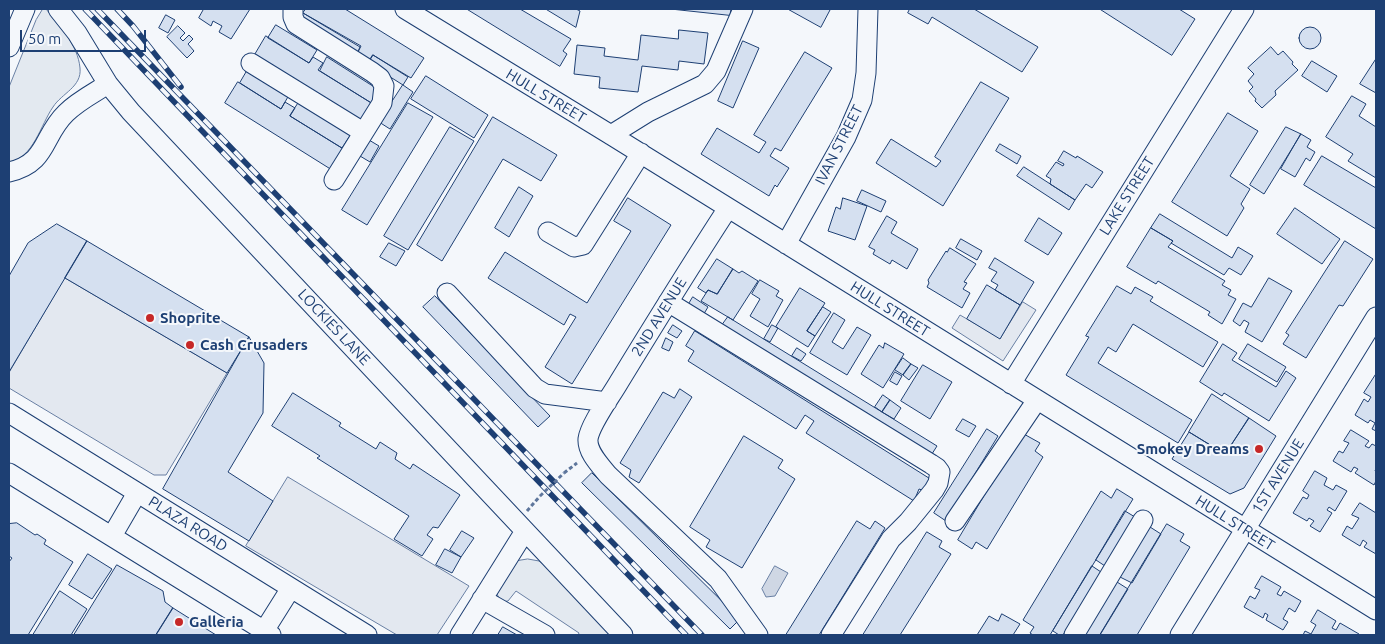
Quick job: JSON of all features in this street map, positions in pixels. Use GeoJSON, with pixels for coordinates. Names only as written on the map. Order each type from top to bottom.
{"type":"FeatureCollection","features":[{"type":"Feature","properties":{"kind":"street"},"geometry":{"type":"LineString","coordinates":[[9,47],[26,9]]}},
{"type":"Feature","properties":{"kind":"street","name":"LOCKIES LANE"},"geometry":{"type":"LineString","coordinates":[[58,9],[77,33],[108,84],[138,119],[623,635]]}},
{"type":"Feature","properties":{"kind":"street"},"geometry":{"type":"LineString","coordinates":[[293,9],[293,17],[296,24],[372,72],[380,78],[384,86],[382,103],[334,180]]}},
{"type":"Feature","properties":{"kind":"street","name":"HULL STREET"},"geometry":{"type":"LineString","coordinates":[[405,9],[612,135],[1376,610]]}},
{"type":"Feature","properties":{"kind":"street"},"geometry":{"type":"LineString","coordinates":[[612,135],[671,100],[698,88],[711,78],[722,59],[743,9]]}},
{"type":"Feature","properties":{"kind":"street","name":"IVAN STREET"},"geometry":{"type":"LineString","coordinates":[[786,244],[846,137],[862,100],[866,73],[868,9]]}},
{"type":"Feature","properties":{"kind":"street","name":"LAKE STREET"},"geometry":{"type":"LineString","coordinates":[[1011,384],[1244,9]]}},
{"type":"Feature","properties":{"kind":"street"},"geometry":{"type":"LineString","coordinates":[[251,63],[363,132]]}},
{"type":"Feature","properties":{"kind":"street"},"geometry":{"type":"LineString","coordinates":[[9,172],[27,166],[34,160],[66,112],[108,84]]}},
{"type":"Feature","properties":{"kind":"street"},"geometry":{"type":"LineString","coordinates":[[548,232],[574,247],[583,245],[641,153]]}},
{"type":"Feature","properties":{"kind":"street","name":"2ND AVENUE"},"geometry":{"type":"LineString","coordinates":[[728,208],[607,402],[592,427],[588,439],[589,447],[600,465],[615,483],[718,579],[758,635]]}},
{"type":"Feature","properties":{"kind":"street"},"geometry":{"type":"LineString","coordinates":[[447,293],[535,388],[545,394],[607,402]]}},
{"type":"Feature","properties":{"kind":"street"},"geometry":{"type":"LineString","coordinates":[[668,302],[932,464],[940,472],[938,483],[934,490],[908,522],[891,539],[831,635]]}},
{"type":"Feature","properties":{"kind":"street","name":"1ST AVENUE"},"geometry":{"type":"LineString","coordinates":[[1180,635],[1376,317]]}},
{"type":"Feature","properties":{"kind":"street"},"geometry":{"type":"LineString","coordinates":[[955,521],[1037,400]]}},
{"type":"Feature","properties":{"kind":"street","name":"PLAZA ROAD"},"geometry":{"type":"LineString","coordinates":[[9,413],[367,635]]}},
{"type":"Feature","properties":{"kind":"street"},"geometry":{"type":"LineString","coordinates":[[9,473],[268,633],[291,588]]}},
{"type":"Feature","properties":{"kind":"street"},"geometry":{"type":"LineString","coordinates":[[112,536],[137,493]]}},
{"type":"Feature","properties":{"kind":"street"},"geometry":{"type":"LineString","coordinates":[[1074,635],[1143,520]]}},
{"type":"Feature","properties":{"kind":"street"},"geometry":{"type":"LineString","coordinates":[[460,635],[525,530]]}},
{"type":"Feature","properties":{"kind":"street"},"geometry":{"type":"LineString","coordinates":[[482,599],[545,635]]}},
{"type":"Feature","properties":{"kind":"path"},"geometry":{"type":"LineString","coordinates":[[540,496],[564,473]]}},
{"type":"Feature","properties":{"kind":"shaded area"},"geometry":{"type":"Polygon","coordinates":[[[43,9],[46,9],[72,43],[76,51],[80,75],[75,85],[53,107],[30,148],[24,155],[9,162],[9,87],[36,20],[43,9]]]}},
{"type":"Feature","properties":{"kind":"shaded area"},"geometry":{"type":"Polygon","coordinates":[[[65,278],[227,373],[166,475],[154,475],[9,388],[9,373],[65,278]]]}},
{"type":"Feature","properties":{"kind":"shaded area"},"geometry":{"type":"Polygon","coordinates":[[[1023,302],[1036,310],[1003,361],[952,328],[960,315],[1000,338],[1023,302]]]}},
{"type":"Feature","properties":{"kind":"shaded area"},"geometry":{"type":"Polygon","coordinates":[[[288,477],[469,586],[437,635],[397,635],[246,546],[288,477]]]}},
{"type":"Feature","properties":{"kind":"shaded area"},"geometry":{"type":"Polygon","coordinates":[[[528,559],[539,561],[555,572],[611,635],[578,635],[579,633],[516,591],[508,601],[501,602],[497,594],[499,586],[517,561],[528,559]]]}},
{"type":"Feature","properties":{"kind":"shaded area"},"geometry":{"type":"Polygon","coordinates":[[[775,566],[788,573],[775,596],[766,597],[762,589],[775,566]]]}},
{"type":"Feature","properties":{"kind":"building"},"geometry":{"type":"Polygon","coordinates":[[[204,9],[250,9],[231,39],[219,32],[222,26],[213,21],[211,26],[199,18],[204,9]]]}},
{"type":"Feature","properties":{"kind":"building"},"geometry":{"type":"Polygon","coordinates":[[[306,9],[345,9],[424,58],[411,78],[373,55],[368,63],[356,56],[361,46],[303,13],[306,9]]]}},
{"type":"Feature","properties":{"kind":"building"},"geometry":{"type":"Polygon","coordinates":[[[467,9],[520,9],[571,39],[563,51],[567,54],[560,66],[467,9]]]}},
{"type":"Feature","properties":{"kind":"building"},"geometry":{"type":"Polygon","coordinates":[[[546,9],[576,9],[580,11],[576,27],[546,9]]]}},
{"type":"Feature","properties":{"kind":"building"},"geometry":{"type":"Polygon","coordinates":[[[671,9],[731,9],[730,15],[671,9]]]}},
{"type":"Feature","properties":{"kind":"building"},"geometry":{"type":"Polygon","coordinates":[[[788,9],[828,9],[830,10],[821,27],[788,9]]]}},
{"type":"Feature","properties":{"kind":"building"},"geometry":{"type":"Polygon","coordinates":[[[910,9],[974,9],[1038,47],[1022,72],[932,17],[928,24],[908,13],[910,9]]]}},
{"type":"Feature","properties":{"kind":"building"},"geometry":{"type":"Polygon","coordinates":[[[1100,9],[1179,9],[1195,19],[1172,55],[1100,9]]]}},
{"type":"Feature","properties":{"kind":"building"},"geometry":{"type":"Polygon","coordinates":[[[303,13],[360,47],[356,56],[299,22],[303,13]]]}},
{"type":"Feature","properties":{"kind":"building"},"geometry":{"type":"Polygon","coordinates":[[[166,15],[175,20],[168,33],[159,28],[166,15]]]}},
{"type":"Feature","properties":{"kind":"building"},"geometry":{"type":"Polygon","coordinates":[[[276,25],[317,50],[309,63],[268,38],[276,25]]]}},
{"type":"Feature","properties":{"kind":"building"},"geometry":{"type":"Polygon","coordinates":[[[178,26],[185,33],[180,38],[183,41],[189,35],[193,39],[188,44],[194,51],[187,58],[167,37],[178,26]]]}},
{"type":"Feature","properties":{"kind":"building"},"geometry":{"type":"Polygon","coordinates":[[[1310,27],[1318,30],[1321,38],[1318,46],[1310,49],[1302,46],[1299,38],[1302,30],[1310,27]]]}},
{"type":"Feature","properties":{"kind":"building"},"geometry":{"type":"Polygon","coordinates":[[[679,30],[708,33],[704,64],[679,61],[678,70],[642,66],[638,92],[599,88],[600,77],[574,74],[577,45],[605,48],[604,56],[638,60],[641,35],[678,39],[679,30]]]}},
{"type":"Feature","properties":{"kind":"building"},"geometry":{"type":"Polygon","coordinates":[[[266,36],[309,63],[313,57],[323,63],[318,70],[373,104],[360,124],[253,58],[266,36]]]}},
{"type":"Feature","properties":{"kind":"building"},"geometry":{"type":"Polygon","coordinates":[[[743,41],[759,48],[733,108],[718,101],[743,41]]]}},
{"type":"Feature","properties":{"kind":"building"},"geometry":{"type":"Polygon","coordinates":[[[1271,47],[1278,55],[1283,51],[1298,70],[1275,91],[1276,95],[1262,108],[1249,91],[1253,87],[1248,81],[1254,74],[1248,68],[1271,47]]]}},
{"type":"Feature","properties":{"kind":"building"},"geometry":{"type":"Polygon","coordinates":[[[805,52],[832,68],[781,151],[775,148],[770,156],[789,168],[777,187],[775,185],[769,196],[701,154],[717,128],[759,153],[766,142],[754,135],[805,52]]]}},
{"type":"Feature","properties":{"kind":"building"},"geometry":{"type":"Polygon","coordinates":[[[373,55],[408,77],[403,85],[368,63],[373,55]]]}},
{"type":"Feature","properties":{"kind":"building"},"geometry":{"type":"Polygon","coordinates":[[[327,57],[379,90],[373,104],[320,71],[327,57]]]}},
{"type":"Feature","properties":{"kind":"building"},"geometry":{"type":"Polygon","coordinates":[[[1376,59],[1376,93],[1360,84],[1376,59]]]}},
{"type":"Feature","properties":{"kind":"building"},"geometry":{"type":"Polygon","coordinates":[[[1312,61],[1337,76],[1327,92],[1302,76],[1312,61]]]}},
{"type":"Feature","properties":{"kind":"building"},"geometry":{"type":"Polygon","coordinates":[[[247,71],[289,95],[281,109],[240,83],[247,71]]]}},
{"type":"Feature","properties":{"kind":"building"},"geometry":{"type":"Polygon","coordinates":[[[426,76],[488,115],[474,138],[411,99],[426,76]]]}},
{"type":"Feature","properties":{"kind":"building"},"geometry":{"type":"Polygon","coordinates":[[[238,82],[281,109],[285,102],[295,108],[290,116],[345,150],[332,170],[225,103],[238,82]]]}},
{"type":"Feature","properties":{"kind":"building"},"geometry":{"type":"Polygon","coordinates":[[[981,82],[1009,98],[943,206],[876,163],[891,139],[936,167],[941,161],[935,157],[981,82]]]}},
{"type":"Feature","properties":{"kind":"building"},"geometry":{"type":"Polygon","coordinates":[[[403,85],[413,92],[390,129],[379,122],[403,85]]]}},
{"type":"Feature","properties":{"kind":"building"},"geometry":{"type":"Polygon","coordinates":[[[1352,96],[1366,104],[1359,116],[1376,127],[1376,178],[1348,161],[1353,154],[1326,137],[1352,96]]]}},
{"type":"Feature","properties":{"kind":"building"},"geometry":{"type":"Polygon","coordinates":[[[299,102],[351,134],[342,148],[290,116],[299,102]]]}},
{"type":"Feature","properties":{"kind":"building"},"geometry":{"type":"Polygon","coordinates":[[[408,103],[433,117],[367,225],[342,210],[408,103]]]}},
{"type":"Feature","properties":{"kind":"building"},"geometry":{"type":"Polygon","coordinates":[[[1228,113],[1258,131],[1230,176],[1250,189],[1241,204],[1244,208],[1227,236],[1172,202],[1228,113]]]}},
{"type":"Feature","properties":{"kind":"building"},"geometry":{"type":"Polygon","coordinates":[[[493,117],[557,155],[541,181],[503,159],[442,261],[417,245],[493,117]]]}},
{"type":"Feature","properties":{"kind":"building"},"geometry":{"type":"Polygon","coordinates":[[[450,127],[474,141],[408,250],[384,236],[450,127]]]}},
{"type":"Feature","properties":{"kind":"building"},"geometry":{"type":"Polygon","coordinates":[[[1286,127],[1301,134],[1264,194],[1250,185],[1286,127]]]}},
{"type":"Feature","properties":{"kind":"building"},"geometry":{"type":"Polygon","coordinates":[[[1301,134],[1311,140],[1307,147],[1315,152],[1310,161],[1306,158],[1295,177],[1281,169],[1301,134]]]}},
{"type":"Feature","properties":{"kind":"building"},"geometry":{"type":"Polygon","coordinates":[[[369,140],[379,146],[370,162],[360,156],[369,140]]]}},
{"type":"Feature","properties":{"kind":"building"},"geometry":{"type":"Polygon","coordinates":[[[1000,144],[1021,156],[1017,164],[996,151],[1000,144]]]}},
{"type":"Feature","properties":{"kind":"building"},"geometry":{"type":"Polygon","coordinates":[[[1064,151],[1076,158],[1077,156],[1103,172],[1092,188],[1086,184],[1075,200],[1050,184],[1051,179],[1046,176],[1056,162],[1063,166],[1064,164],[1058,161],[1064,151]]]}},
{"type":"Feature","properties":{"kind":"building"},"geometry":{"type":"Polygon","coordinates":[[[1322,156],[1376,188],[1376,229],[1304,185],[1322,156]]]}},
{"type":"Feature","properties":{"kind":"building"},"geometry":{"type":"Polygon","coordinates":[[[1024,167],[1075,200],[1069,210],[1017,176],[1024,167]]]}},
{"type":"Feature","properties":{"kind":"building"},"geometry":{"type":"Polygon","coordinates":[[[519,187],[533,196],[509,237],[495,228],[519,187]]]}},
{"type":"Feature","properties":{"kind":"building"},"geometry":{"type":"Polygon","coordinates":[[[862,190],[886,201],[881,212],[857,201],[862,190]]]}},
{"type":"Feature","properties":{"kind":"building"},"geometry":{"type":"Polygon","coordinates":[[[628,198],[671,225],[572,384],[545,367],[576,317],[570,314],[564,325],[488,278],[505,252],[587,303],[631,231],[614,221],[628,198]]]}},
{"type":"Feature","properties":{"kind":"building"},"geometry":{"type":"Polygon","coordinates":[[[843,198],[867,206],[855,240],[828,231],[836,207],[840,209],[843,198]]]}},
{"type":"Feature","properties":{"kind":"building"},"geometry":{"type":"Polygon","coordinates":[[[1295,208],[1340,239],[1322,264],[1277,234],[1295,208]]]}},
{"type":"Feature","properties":{"kind":"building"},"geometry":{"type":"Polygon","coordinates":[[[1160,214],[1232,258],[1238,247],[1253,256],[1241,275],[1229,268],[1224,275],[1171,243],[1173,241],[1151,228],[1160,214]]]}},
{"type":"Feature","properties":{"kind":"building"},"geometry":{"type":"Polygon","coordinates":[[[887,216],[897,222],[891,233],[918,249],[907,269],[892,260],[890,264],[873,254],[875,250],[869,247],[887,216]]]}},
{"type":"Feature","properties":{"kind":"building"},"geometry":{"type":"Polygon","coordinates":[[[1039,218],[1062,233],[1048,255],[1025,241],[1039,218]]]}},
{"type":"Feature","properties":{"kind":"building"},"geometry":{"type":"Polygon","coordinates":[[[57,224],[87,241],[9,372],[9,276],[28,243],[57,224]]]}},
{"type":"Feature","properties":{"kind":"building"},"geometry":{"type":"Polygon","coordinates":[[[1151,228],[1173,241],[1168,247],[1225,281],[1222,285],[1231,290],[1228,295],[1236,299],[1222,324],[1208,315],[1210,312],[1158,281],[1156,284],[1127,267],[1151,228]]]}},
{"type":"Feature","properties":{"kind":"building"},"geometry":{"type":"Polygon","coordinates":[[[961,239],[982,251],[977,260],[956,248],[961,239]]]}},
{"type":"Feature","properties":{"kind":"building"},"geometry":{"type":"Polygon","coordinates":[[[87,241],[249,337],[227,373],[65,278],[87,241]]]}},
{"type":"Feature","properties":{"kind":"building"},"geometry":{"type":"Polygon","coordinates":[[[1345,241],[1373,259],[1343,306],[1339,305],[1306,358],[1283,344],[1289,335],[1286,333],[1345,241]]]}},
{"type":"Feature","properties":{"kind":"building"},"geometry":{"type":"Polygon","coordinates":[[[389,243],[405,251],[396,266],[380,257],[389,243]]]}},
{"type":"Feature","properties":{"kind":"building"},"geometry":{"type":"Polygon","coordinates":[[[950,248],[976,264],[964,282],[967,283],[963,289],[970,293],[962,308],[927,287],[928,280],[946,251],[950,248]]]}},
{"type":"Feature","properties":{"kind":"building"},"geometry":{"type":"Polygon","coordinates":[[[995,258],[1034,282],[1020,305],[995,290],[998,285],[991,281],[997,272],[989,268],[995,258]]]}},
{"type":"Feature","properties":{"kind":"building"},"geometry":{"type":"Polygon","coordinates":[[[717,259],[733,269],[717,294],[708,290],[706,293],[698,288],[717,259]]]}},
{"type":"Feature","properties":{"kind":"building"},"geometry":{"type":"Polygon","coordinates":[[[733,269],[739,273],[742,271],[758,281],[733,320],[701,301],[708,290],[717,294],[733,269]]]}},
{"type":"Feature","properties":{"kind":"building"},"geometry":{"type":"Polygon","coordinates":[[[1269,278],[1292,291],[1262,342],[1245,332],[1249,323],[1244,320],[1240,326],[1233,321],[1243,303],[1251,307],[1269,278]]]}},
{"type":"Feature","properties":{"kind":"building"},"geometry":{"type":"Polygon","coordinates":[[[760,280],[779,291],[776,296],[783,300],[768,327],[750,316],[760,299],[752,294],[760,280]]]}},
{"type":"Feature","properties":{"kind":"building"},"geometry":{"type":"Polygon","coordinates":[[[987,285],[1020,305],[1000,339],[967,319],[987,285]]]}},
{"type":"Feature","properties":{"kind":"building"},"geometry":{"type":"Polygon","coordinates":[[[1117,286],[1131,294],[1135,287],[1153,297],[1150,301],[1218,342],[1203,367],[1133,324],[1116,352],[1108,347],[1098,363],[1192,420],[1178,443],[1066,375],[1089,337],[1086,336],[1117,286]]]}},
{"type":"Feature","properties":{"kind":"building"},"geometry":{"type":"Polygon","coordinates":[[[800,288],[825,303],[807,331],[815,336],[808,347],[776,327],[800,288]]]}},
{"type":"Feature","properties":{"kind":"building"},"geometry":{"type":"Polygon","coordinates":[[[435,296],[550,416],[538,427],[423,307],[435,296]]]}},
{"type":"Feature","properties":{"kind":"building"},"geometry":{"type":"Polygon","coordinates":[[[693,297],[708,307],[702,317],[687,307],[693,297]]]}},
{"type":"Feature","properties":{"kind":"building"},"geometry":{"type":"Polygon","coordinates":[[[823,307],[831,312],[815,336],[807,331],[823,307]]]}},
{"type":"Feature","properties":{"kind":"building"},"geometry":{"type":"Polygon","coordinates":[[[834,313],[845,320],[832,342],[843,349],[857,327],[871,335],[847,375],[810,353],[834,313]]]}},
{"type":"Feature","properties":{"kind":"building"},"geometry":{"type":"Polygon","coordinates":[[[728,317],[937,446],[930,457],[720,328],[728,317]]]}},
{"type":"Feature","properties":{"kind":"building"},"geometry":{"type":"Polygon","coordinates":[[[673,325],[682,331],[677,338],[668,333],[673,325]]]}},
{"type":"Feature","properties":{"kind":"building"},"geometry":{"type":"Polygon","coordinates":[[[772,325],[778,328],[770,342],[764,339],[772,325]]]}},
{"type":"Feature","properties":{"kind":"building"},"geometry":{"type":"Polygon","coordinates":[[[695,331],[932,480],[925,491],[919,489],[914,501],[806,433],[814,421],[805,415],[796,429],[688,361],[694,351],[686,346],[695,331]]]}},
{"type":"Feature","properties":{"kind":"building"},"geometry":{"type":"Polygon","coordinates":[[[249,337],[264,363],[263,413],[228,472],[273,501],[249,541],[163,489],[249,337]]]}},
{"type":"Feature","properties":{"kind":"building"},"geometry":{"type":"Polygon","coordinates":[[[666,338],[673,342],[669,351],[662,348],[666,338]]]}},
{"type":"Feature","properties":{"kind":"building"},"geometry":{"type":"Polygon","coordinates":[[[885,343],[904,354],[883,388],[861,374],[879,345],[883,348],[885,343]]]}},
{"type":"Feature","properties":{"kind":"building"},"geometry":{"type":"Polygon","coordinates":[[[1223,344],[1237,353],[1232,360],[1276,387],[1286,371],[1296,378],[1269,421],[1224,393],[1222,396],[1200,382],[1223,344]]]}},
{"type":"Feature","properties":{"kind":"building"},"geometry":{"type":"Polygon","coordinates":[[[1248,344],[1286,367],[1277,382],[1239,359],[1248,344]]]}},
{"type":"Feature","properties":{"kind":"building"},"geometry":{"type":"Polygon","coordinates":[[[797,348],[806,354],[801,361],[792,356],[797,348]]]}},
{"type":"Feature","properties":{"kind":"building"},"geometry":{"type":"Polygon","coordinates":[[[903,358],[911,364],[903,375],[895,370],[903,358]]]}},
{"type":"Feature","properties":{"kind":"building"},"geometry":{"type":"Polygon","coordinates":[[[911,364],[918,368],[909,380],[903,375],[911,364]]]}},
{"type":"Feature","properties":{"kind":"building"},"geometry":{"type":"Polygon","coordinates":[[[923,365],[952,382],[930,419],[901,401],[923,365]]]}},
{"type":"Feature","properties":{"kind":"building"},"geometry":{"type":"Polygon","coordinates":[[[895,372],[902,376],[897,385],[890,381],[895,372]]]}},
{"type":"Feature","properties":{"kind":"building"},"geometry":{"type":"Polygon","coordinates":[[[1376,374],[1376,431],[1372,429],[1375,423],[1370,420],[1368,423],[1355,415],[1364,399],[1368,402],[1371,397],[1364,393],[1376,374]]]}},
{"type":"Feature","properties":{"kind":"building"},"geometry":{"type":"Polygon","coordinates":[[[680,389],[692,397],[639,483],[629,477],[631,470],[620,463],[663,392],[674,398],[680,389]]]}},
{"type":"Feature","properties":{"kind":"building"},"geometry":{"type":"Polygon","coordinates":[[[293,393],[341,423],[339,426],[376,449],[380,442],[397,453],[395,459],[410,469],[413,464],[460,495],[438,528],[433,527],[427,535],[433,539],[422,556],[394,539],[409,516],[317,458],[320,456],[272,426],[293,393]]]}},
{"type":"Feature","properties":{"kind":"building"},"geometry":{"type":"Polygon","coordinates":[[[1212,394],[1249,418],[1225,454],[1189,432],[1212,394]]]}},
{"type":"Feature","properties":{"kind":"building"},"geometry":{"type":"Polygon","coordinates":[[[883,395],[890,400],[882,412],[875,407],[883,395]]]}},
{"type":"Feature","properties":{"kind":"building"},"geometry":{"type":"Polygon","coordinates":[[[890,400],[901,408],[894,419],[882,412],[890,400]]]}},
{"type":"Feature","properties":{"kind":"building"},"geometry":{"type":"Polygon","coordinates":[[[1249,418],[1276,436],[1244,488],[1230,494],[1172,459],[1189,432],[1225,454],[1249,418]]]}},
{"type":"Feature","properties":{"kind":"building"},"geometry":{"type":"Polygon","coordinates":[[[963,419],[976,426],[969,437],[956,430],[963,419]]]}},
{"type":"Feature","properties":{"kind":"building"},"geometry":{"type":"Polygon","coordinates":[[[987,429],[998,436],[946,521],[934,513],[987,429]]]}},
{"type":"Feature","properties":{"kind":"building"},"geometry":{"type":"Polygon","coordinates":[[[1351,430],[1369,441],[1365,446],[1369,448],[1372,444],[1376,446],[1376,481],[1374,485],[1355,473],[1358,469],[1354,467],[1351,472],[1333,461],[1339,451],[1343,453],[1349,443],[1344,441],[1351,430]]]}},
{"type":"Feature","properties":{"kind":"building"},"geometry":{"type":"Polygon","coordinates":[[[1022,433],[1040,443],[1035,451],[1043,457],[987,549],[976,542],[972,549],[958,540],[1022,433]]]}},
{"type":"Feature","properties":{"kind":"building"},"geometry":{"type":"Polygon","coordinates":[[[744,436],[783,460],[778,468],[795,479],[742,568],[706,547],[710,540],[690,527],[744,436]]]}},
{"type":"Feature","properties":{"kind":"building"},"geometry":{"type":"Polygon","coordinates":[[[1315,471],[1327,478],[1324,485],[1333,490],[1336,485],[1347,491],[1335,511],[1329,507],[1327,510],[1332,513],[1320,532],[1310,526],[1314,521],[1309,518],[1307,521],[1293,513],[1303,497],[1307,499],[1309,495],[1303,491],[1315,471]]]}},
{"type":"Feature","properties":{"kind":"building"},"geometry":{"type":"Polygon","coordinates":[[[592,473],[740,619],[730,629],[582,483],[592,473]]]}},
{"type":"Feature","properties":{"kind":"building"},"geometry":{"type":"Polygon","coordinates":[[[1117,489],[1133,499],[1050,635],[1033,635],[1030,633],[1034,627],[1023,620],[1101,491],[1111,498],[1117,489]]]}},
{"type":"Feature","properties":{"kind":"building"},"geometry":{"type":"Polygon","coordinates":[[[1360,503],[1376,513],[1376,554],[1364,547],[1367,543],[1363,540],[1360,546],[1342,535],[1347,526],[1352,529],[1359,518],[1352,515],[1360,503]]]}},
{"type":"Feature","properties":{"kind":"building"},"geometry":{"type":"Polygon","coordinates":[[[1125,511],[1135,517],[1105,566],[1096,560],[1125,511]]]}},
{"type":"Feature","properties":{"kind":"building"},"geometry":{"type":"Polygon","coordinates":[[[857,521],[870,529],[875,521],[885,528],[819,635],[786,635],[857,521]]]}},
{"type":"Feature","properties":{"kind":"building"},"geometry":{"type":"Polygon","coordinates":[[[17,523],[46,540],[44,544],[73,562],[28,635],[9,635],[9,562],[12,558],[9,556],[9,524],[17,523]]]}},
{"type":"Feature","properties":{"kind":"building"},"geometry":{"type":"Polygon","coordinates":[[[1167,524],[1184,534],[1180,541],[1190,547],[1137,635],[1100,635],[1167,524]]]}},
{"type":"Feature","properties":{"kind":"building"},"geometry":{"type":"Polygon","coordinates":[[[1150,527],[1161,534],[1132,583],[1120,577],[1150,527]]]}},
{"type":"Feature","properties":{"kind":"building"},"geometry":{"type":"Polygon","coordinates":[[[462,531],[474,538],[461,557],[450,550],[462,531]]]}},
{"type":"Feature","properties":{"kind":"building"},"geometry":{"type":"Polygon","coordinates":[[[927,532],[942,541],[939,547],[951,554],[900,635],[863,635],[927,532]]]}},
{"type":"Feature","properties":{"kind":"building"},"geometry":{"type":"Polygon","coordinates":[[[445,549],[461,557],[452,573],[436,565],[445,549]]]}},
{"type":"Feature","properties":{"kind":"building"},"geometry":{"type":"Polygon","coordinates":[[[88,554],[112,569],[92,599],[69,585],[88,554]]]}},
{"type":"Feature","properties":{"kind":"building"},"geometry":{"type":"Polygon","coordinates":[[[117,565],[163,591],[165,602],[173,608],[156,635],[74,635],[117,565]]]}},
{"type":"Feature","properties":{"kind":"building"},"geometry":{"type":"Polygon","coordinates":[[[1092,566],[1101,572],[1063,635],[1059,635],[1053,631],[1092,566]]]}},
{"type":"Feature","properties":{"kind":"building"},"geometry":{"type":"Polygon","coordinates":[[[1262,576],[1281,587],[1277,594],[1281,596],[1284,591],[1301,601],[1295,612],[1289,608],[1283,619],[1288,622],[1283,630],[1266,620],[1268,615],[1265,613],[1263,618],[1244,607],[1250,596],[1255,599],[1260,590],[1255,588],[1262,576]]]}},
{"type":"Feature","properties":{"kind":"building"},"geometry":{"type":"Polygon","coordinates":[[[1117,582],[1128,589],[1100,635],[1084,635],[1117,582]]]}},
{"type":"Feature","properties":{"kind":"building"},"geometry":{"type":"Polygon","coordinates":[[[60,591],[87,609],[71,635],[33,635],[60,591]]]}},
{"type":"Feature","properties":{"kind":"building","name":"Galleria"},"geometry":{"type":"Polygon","coordinates":[[[173,608],[216,635],[156,635],[173,608]]]}},
{"type":"Feature","properties":{"kind":"building"},"geometry":{"type":"Polygon","coordinates":[[[1318,610],[1336,621],[1332,628],[1336,630],[1340,623],[1359,634],[1303,635],[1305,631],[1311,634],[1316,625],[1311,622],[1318,610]]]}},
{"type":"Feature","properties":{"kind":"building"},"geometry":{"type":"Polygon","coordinates":[[[1002,614],[1020,624],[1013,635],[977,635],[989,616],[998,621],[1002,614]]]}},
{"type":"Feature","properties":{"kind":"building"},"geometry":{"type":"Polygon","coordinates":[[[503,627],[517,635],[498,635],[503,627]]]}},
{"type":"Feature","properties":{"kind":"railway"},"geometry":{"type":"LineString","coordinates":[[85,9],[686,635]]}},
{"type":"Feature","properties":{"kind":"railway"},"geometry":{"type":"LineString","coordinates":[[97,9],[702,635]]}},
{"type":"Feature","properties":{"kind":"railway"},"geometry":{"type":"LineString","coordinates":[[117,9],[133,26],[181,87]]}},
{"type":"Feature","properties":{"kind":"place","name":"Shoprite"},"geometry":{"type":"Point","coordinates":[150,318]}},
{"type":"Feature","properties":{"kind":"place","name":"Cash Crusaders"},"geometry":{"type":"Point","coordinates":[190,345]}},
{"type":"Feature","properties":{"kind":"place","name":"Smokey Dreams"},"geometry":{"type":"Point","coordinates":[1259,449]}},
{"type":"Feature","properties":{"kind":"place","name":"Galleria"},"geometry":{"type":"Point","coordinates":[179,622]}}]}
